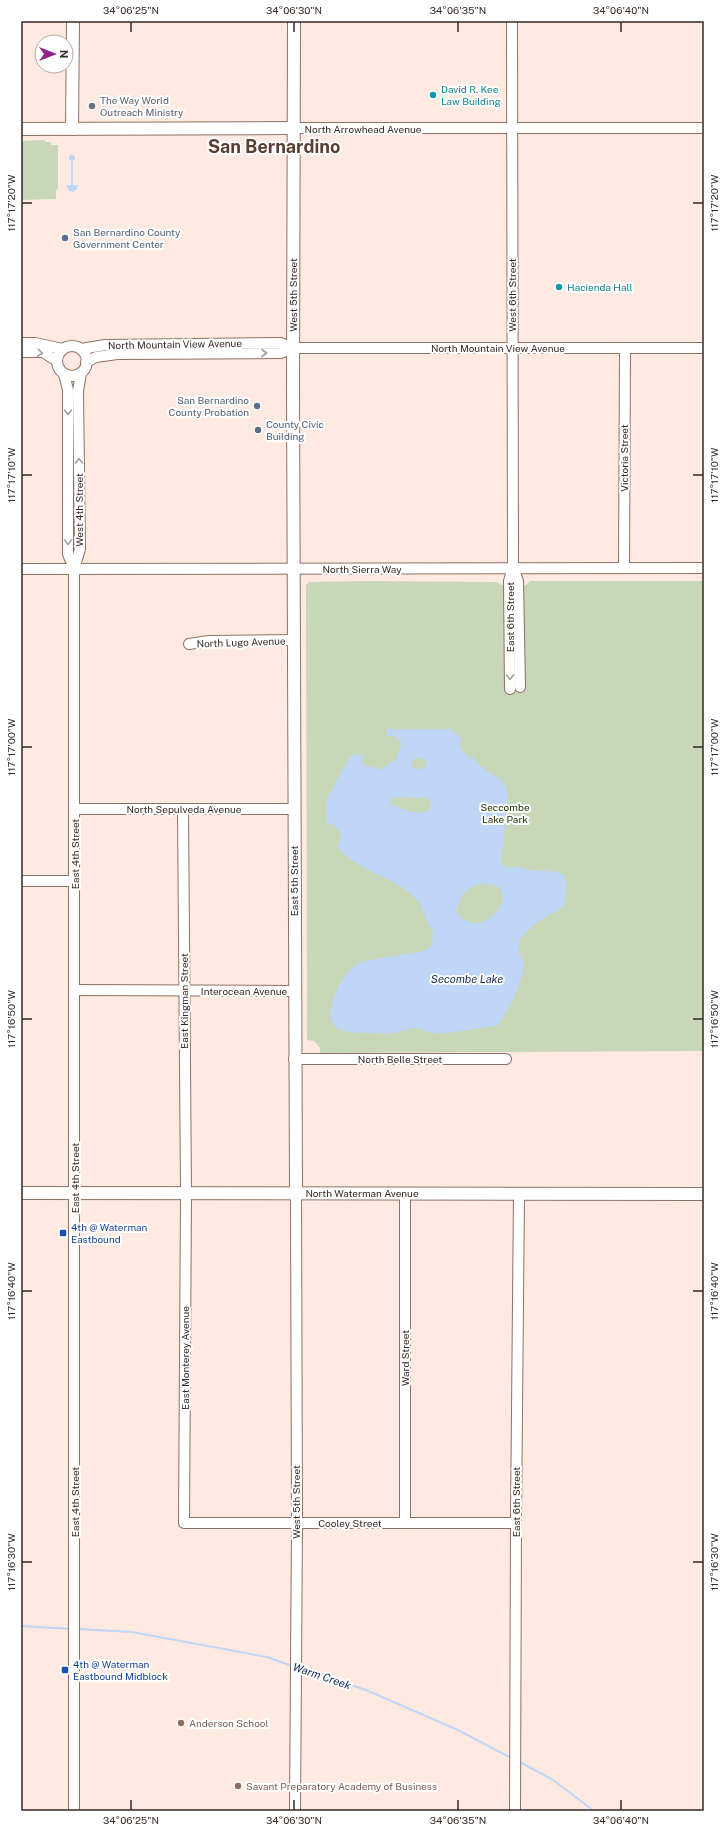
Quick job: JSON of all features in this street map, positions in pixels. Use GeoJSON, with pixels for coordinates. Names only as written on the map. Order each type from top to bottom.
{"type":"FeatureCollection","features":[{"type":"Feature","properties":{"kind":"main road"},"geometry":{"type":"LineString","coordinates":[[72,129],[73,21]]}},
{"type":"Feature","properties":{"kind":"main road","name":"West 5th Street"},"geometry":{"type":"LineString","coordinates":[[294,21],[294,569]]}},
{"type":"Feature","properties":{"kind":"main road","name":"North Arrowhead Avenue"},"geometry":{"type":"LineString","coordinates":[[21,129],[294,128]]}},
{"type":"Feature","properties":{"kind":"main road","name":"East 5th Street"},"geometry":{"type":"LineString","coordinates":[[294,569],[294,1059],[296,1193]]}},
{"type":"Feature","properties":{"kind":"main road","name":"North Waterman Avenue"},"geometry":{"type":"LineString","coordinates":[[21,1193],[704,1194]]}},
{"type":"Feature","properties":{"kind":"street","name":"West 6th Street"},"geometry":{"type":"LineString","coordinates":[[512,21],[513,568]]}},
{"type":"Feature","properties":{"kind":"street","name":"North Arrowhead Avenue"},"geometry":{"type":"LineString","coordinates":[[294,128],[704,128]]}},
{"type":"Feature","properties":{"kind":"street"},"geometry":{"type":"LineString","coordinates":[[21,343],[35,343],[63,349],[72,346],[81,349],[84,353],[86,362],[81,373],[74,376],[64,374],[60,370],[57,361],[58,356],[63,349]]}},
{"type":"Feature","properties":{"kind":"street","name":"North Mountain View Avenue"},"geometry":{"type":"LineString","coordinates":[[81,349],[105,344],[280,343],[293,348],[704,348]]}},
{"type":"Feature","properties":{"kind":"street","name":"North Mountain View Avenue"},"geometry":{"type":"LineString","coordinates":[[86,362],[96,357],[117,354],[280,353],[293,348]]}},
{"type":"Feature","properties":{"kind":"street","name":"Victoria Street"},"geometry":{"type":"LineString","coordinates":[[624,568],[625,348]]}},
{"type":"Feature","properties":{"kind":"street"},"geometry":{"type":"LineString","coordinates":[[21,352],[43,352],[57,361]]}},
{"type":"Feature","properties":{"kind":"street","name":"West 4th Street"},"geometry":{"type":"LineString","coordinates":[[74,569],[80,549],[78,391],[81,373]]}},
{"type":"Feature","properties":{"kind":"street","name":"West 4th Street"},"geometry":{"type":"LineString","coordinates":[[64,374],[68,390],[68,554],[74,569]]}},
{"type":"Feature","properties":{"kind":"street","name":"East 6th Street"},"geometry":{"type":"LineString","coordinates":[[513,568],[509,581],[515,688]]}},
{"type":"Feature","properties":{"kind":"street","name":"North Sierra Way"},"geometry":{"type":"LineString","coordinates":[[21,569],[704,568]]}},
{"type":"Feature","properties":{"kind":"street","name":"East 4th Street"},"geometry":{"type":"LineString","coordinates":[[74,569],[74,1811]]}},
{"type":"Feature","properties":{"kind":"street","name":"North Lugo Avenue"},"geometry":{"type":"LineString","coordinates":[[189,644],[209,641],[293,640]]}},
{"type":"Feature","properties":{"kind":"street","name":"North Sepulveda Avenue"},"geometry":{"type":"LineString","coordinates":[[75,809],[294,809]]}},
{"type":"Feature","properties":{"kind":"street","name":"East Kingman Street"},"geometry":{"type":"LineString","coordinates":[[183,809],[186,1193]]}},
{"type":"Feature","properties":{"kind":"street"},"geometry":{"type":"LineString","coordinates":[[21,882],[75,881]]}},
{"type":"Feature","properties":{"kind":"street","name":"Interocean Avenue"},"geometry":{"type":"LineString","coordinates":[[75,990],[294,991]]}},
{"type":"Feature","properties":{"kind":"street","name":"North Belle Street"},"geometry":{"type":"LineString","coordinates":[[294,1059],[506,1059]]}},
{"type":"Feature","properties":{"kind":"street","name":"East Monterey Avenue"},"geometry":{"type":"LineString","coordinates":[[184,1523],[186,1193]]}},
{"type":"Feature","properties":{"kind":"street","name":"West 5th Street"},"geometry":{"type":"LineString","coordinates":[[295,1811],[297,1523],[296,1193]]}},
{"type":"Feature","properties":{"kind":"street","name":"Ward Street"},"geometry":{"type":"LineString","coordinates":[[405,1193],[405,1523]]}},
{"type":"Feature","properties":{"kind":"street","name":"East 6th Street"},"geometry":{"type":"LineString","coordinates":[[516,1811],[516,1523],[519,1193]]}},
{"type":"Feature","properties":{"kind":"street","name":"Cooley Street"},"geometry":{"type":"LineString","coordinates":[[184,1523],[516,1523]]}},
{"type":"Feature","properties":{"kind":"green space"},"geometry":{"type":"Polygon","coordinates":[[[45,140],[45,142],[51,142],[51,145],[58,145],[58,189],[56,190],[56,199],[21,200],[21,141],[45,140]]]}},
{"type":"Feature","properties":{"kind":"green space","name":"Seccombe Lake Park"},"geometry":{"type":"Polygon","coordinates":[[[530,581],[704,581],[704,1051],[320,1053],[320,1048],[314,1041],[307,1040],[306,585],[309,582],[497,582],[502,585],[526,585],[530,581]]]}},
{"type":"Feature","properties":{"kind":"water"},"geometry":{"type":"Polygon","coordinates":[[[70,155],[75,157],[75,160],[73,160],[73,185],[78,185],[77,189],[73,192],[69,191],[66,185],[71,185],[70,155]]]}},
{"type":"Feature","properties":{"kind":"water","name":"Secombe Lake"},"geometry":{"type":"Polygon","coordinates":[[[387,729],[451,729],[462,740],[459,746],[468,757],[470,758],[473,755],[479,765],[499,778],[506,787],[507,799],[504,843],[501,857],[502,865],[508,868],[521,867],[535,871],[554,871],[564,875],[566,880],[566,894],[564,904],[561,909],[548,915],[534,925],[519,942],[518,948],[524,965],[521,979],[510,1006],[496,1026],[440,1033],[432,1033],[412,1028],[394,1033],[360,1033],[343,1031],[337,1028],[333,1023],[331,1008],[334,997],[345,975],[353,967],[364,961],[424,951],[432,945],[433,931],[428,924],[423,910],[417,900],[395,883],[365,868],[346,855],[337,847],[340,835],[337,828],[326,823],[326,800],[351,755],[363,755],[362,763],[367,767],[377,767],[380,770],[398,758],[396,756],[400,752],[401,743],[394,736],[387,736],[387,729]],[[418,757],[412,760],[412,767],[419,770],[427,765],[425,760],[418,757]],[[393,797],[390,802],[392,805],[406,810],[422,813],[430,809],[430,801],[427,798],[393,797]],[[478,884],[473,886],[463,895],[456,912],[467,921],[479,923],[490,918],[498,910],[502,900],[501,891],[494,885],[478,884]]]}},
{"type":"Feature","properties":{"kind":"waterway","name":"Warm Creek"},"geometry":{"type":"LineString","coordinates":[[21,1626],[72,1629]]}},
{"type":"Feature","properties":{"kind":"waterway","name":"Warm Creek"},"geometry":{"type":"LineString","coordinates":[[78,1629],[132,1632],[267,1657],[292,1666]]}},
{"type":"Feature","properties":{"kind":"waterway","name":"Warm Creek"},"geometry":{"type":"LineString","coordinates":[[300,1668],[366,1690],[458,1730],[511,1758]]}},
{"type":"Feature","properties":{"kind":"waterway","name":"Warm Creek"},"geometry":{"type":"LineString","coordinates":[[518,1761],[553,1780],[594,1811]]}},
{"type":"Feature","properties":{"kind":"place","name":"David R. Kee Law Building"},"geometry":{"type":"Point","coordinates":[433,95]}},
{"type":"Feature","properties":{"kind":"place","name":"The Way World Outreach Ministry"},"geometry":{"type":"Point","coordinates":[92,106]}},
{"type":"Feature","properties":{"kind":"place","name":"San Bernardino County Government Center"},"geometry":{"type":"Point","coordinates":[65,238]}},
{"type":"Feature","properties":{"kind":"place","name":"Hacienda Hall"},"geometry":{"type":"Point","coordinates":[559,287]}},
{"type":"Feature","properties":{"kind":"place","name":"San Bernardino County Probation"},"geometry":{"type":"Point","coordinates":[257,406]}},
{"type":"Feature","properties":{"kind":"place","name":"County Civic Building"},"geometry":{"type":"Point","coordinates":[258,430]}},
{"type":"Feature","properties":{"kind":"place","name":"4th @ Waterman Eastbound"},"geometry":{"type":"Point","coordinates":[63,1233]}},
{"type":"Feature","properties":{"kind":"place","name":"4th @ Waterman Eastbound Midblock"},"geometry":{"type":"Point","coordinates":[65,1670]}},
{"type":"Feature","properties":{"kind":"place","name":"Anderson School"},"geometry":{"type":"Point","coordinates":[181,1723]}},
{"type":"Feature","properties":{"kind":"place","name":"Savant Preparatory Academy of Business"},"geometry":{"type":"Point","coordinates":[238,1786]}},
{"type":"Feature","properties":{"kind":"district","name":"San Bernardino"},"geometry":{"type":"Point","coordinates":[274,147]}}]}
